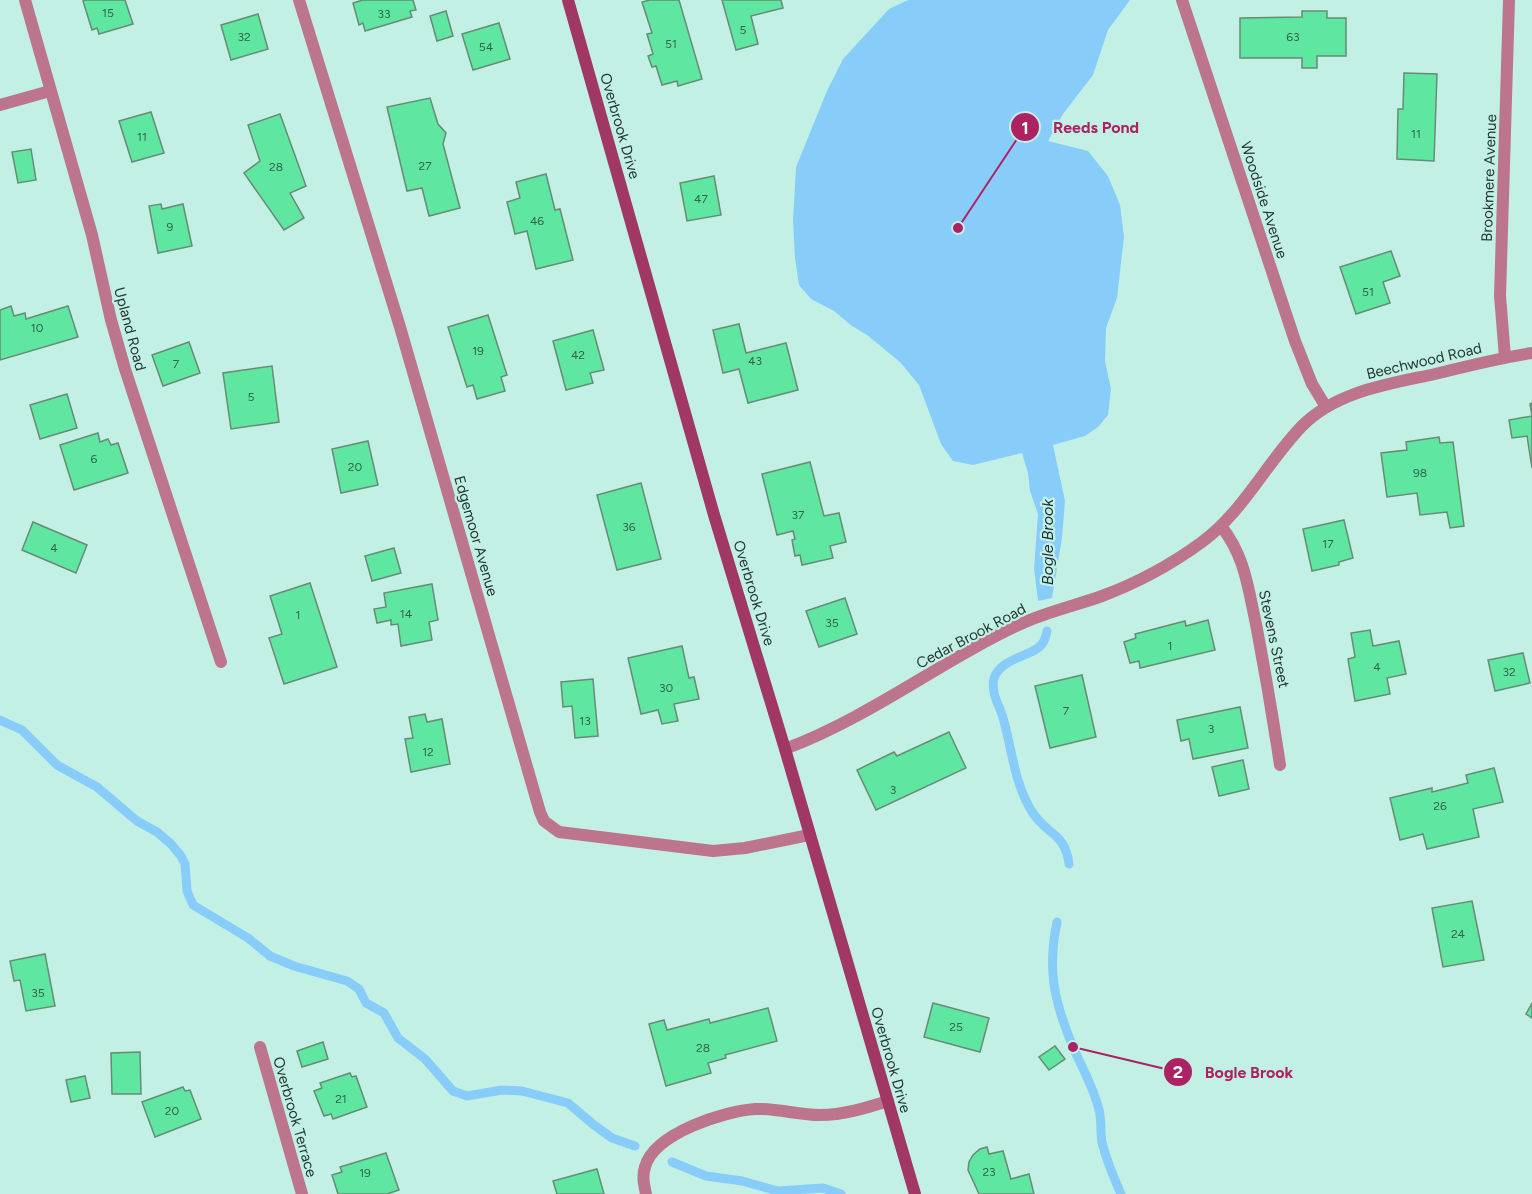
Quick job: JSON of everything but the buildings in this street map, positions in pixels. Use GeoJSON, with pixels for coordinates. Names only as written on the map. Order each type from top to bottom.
{"type":"FeatureCollection","features":[{"type":"Feature","properties":{"kind":"street","name":"Upland Road"},"geometry":{"type":"LineString","coordinates":[[25,0],[92,235],[111,320],[125,369],[221,662]]}},
{"type":"Feature","properties":{"kind":"street","name":"Edgemoor Avenue"},"geometry":{"type":"LineString","coordinates":[[299,0],[400,327],[544,821],[559,832],[697,850],[745,848],[809,835]]}},
{"type":"Feature","properties":{"kind":"street","name":"Overbrook Drive"},"geometry":{"type":"LineString","coordinates":[[568,0],[714,514],[786,748],[809,835],[915,1194]]}},
{"type":"Feature","properties":{"kind":"street","name":"Woodside Avenue"},"geometry":{"type":"LineString","coordinates":[[1182,0],[1294,341],[1312,384],[1326,407]]}},
{"type":"Feature","properties":{"kind":"street","name":"Brookmere Avenue"},"geometry":{"type":"LineString","coordinates":[[1505,357],[1500,296],[1509,0]]}},
{"type":"Feature","properties":{"kind":"street"},"geometry":{"type":"LineString","coordinates":[[0,105],[50,91]]}},
{"type":"Feature","properties":{"kind":"street","name":"Beechwood Road"},"geometry":{"type":"LineString","coordinates":[[1326,407],[1354,394],[1383,386],[1505,357],[1532,353]]}},
{"type":"Feature","properties":{"kind":"street","name":"Cedar Brook Road"},"geometry":{"type":"LineString","coordinates":[[786,748],[829,731],[1025,622],[1103,596],[1158,570],[1203,541],[1221,526],[1304,424],[1326,407]]}},
{"type":"Feature","properties":{"kind":"street","name":"Stevens Street"},"geometry":{"type":"LineString","coordinates":[[1221,526],[1238,551],[1244,568],[1270,694],[1280,765]]}},
{"type":"Feature","properties":{"kind":"street","name":"Overbrook Terrace"},"geometry":{"type":"LineString","coordinates":[[260,1047],[302,1194]]}},
{"type":"Feature","properties":{"kind":"street"},"geometry":{"type":"LineString","coordinates":[[646,1194],[643,1181],[645,1165],[654,1150],[672,1137],[700,1123],[735,1112],[754,1109],[775,1109],[819,1115],[863,1109],[888,1101]]}},
{"type":"Feature","properties":{"kind":"water"},"geometry":{"type":"Polygon","coordinates":[[[908,0],[1130,0],[1108,30],[1093,75],[1063,114],[1048,141],[1088,151],[1108,176],[1120,205],[1124,237],[1117,298],[1106,328],[1105,361],[1111,389],[1108,415],[1098,427],[1085,436],[1053,445],[1065,501],[1062,538],[1052,598],[1038,601],[1034,569],[1038,514],[1030,491],[1022,453],[973,465],[953,461],[941,444],[919,385],[900,362],[834,311],[811,299],[799,285],[793,220],[796,167],[827,91],[843,59],[889,9],[908,0]]]}},
{"type":"Feature","properties":{"kind":"waterway","name":"Bogle Brook"},"geometry":{"type":"LineString","coordinates":[[1047,631],[1044,641],[1038,648],[1011,661],[998,671],[994,678],[993,689],[1025,799],[1036,818],[1059,839],[1067,853],[1069,864]]}},
{"type":"Feature","properties":{"kind":"waterway"},"geometry":{"type":"LineString","coordinates":[[0,720],[22,730],[57,765],[97,787],[137,821],[157,832],[171,844],[185,864],[187,891],[193,905],[248,938],[270,956],[294,966],[347,981],[359,989],[366,1003],[384,1013],[398,1038],[425,1059],[453,1091],[467,1096],[502,1090],[522,1091],[568,1103],[612,1138],[635,1146]]}},
{"type":"Feature","properties":{"kind":"waterway","name":"Bogle Brook"},"geometry":{"type":"LineString","coordinates":[[1057,922],[1053,955],[1057,1000],[1066,1030],[1097,1102],[1101,1138],[1110,1169],[1121,1194]]}},
{"type":"Feature","properties":{"kind":"waterway"},"geometry":{"type":"LineString","coordinates":[[672,1162],[706,1176],[742,1181],[778,1191],[823,1188],[841,1194]]}},
{"type":"Feature","properties":{"kind":"place","name":"Reeds Pond"},"geometry":{"type":"Point","coordinates":[958,228]}},
{"type":"Feature","properties":{"kind":"place","name":"Bogle Brook"},"geometry":{"type":"Point","coordinates":[1073,1047]}}]}
